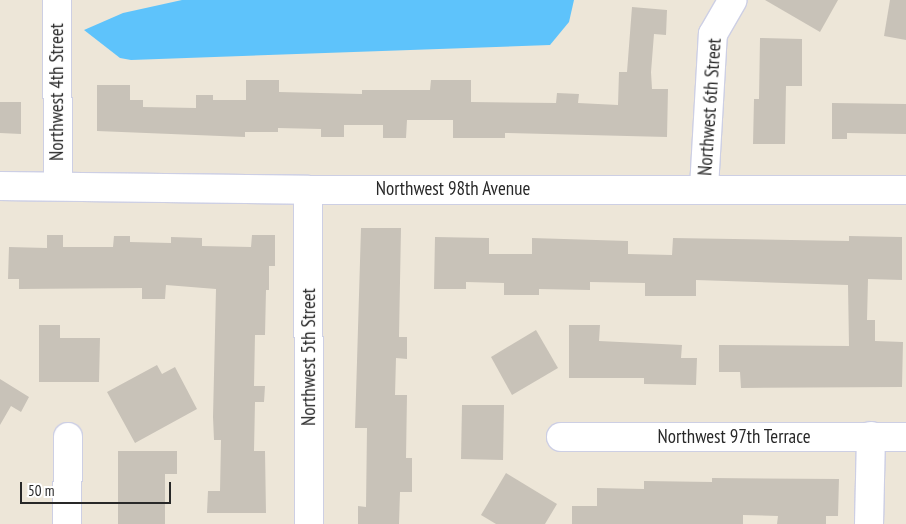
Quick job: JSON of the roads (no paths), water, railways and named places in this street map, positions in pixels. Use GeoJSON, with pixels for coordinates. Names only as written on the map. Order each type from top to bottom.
{"type":"FeatureCollection","features":[{"type":"Feature","properties":{"kind":"street","name":"Northwest 4th Street"},"geometry":{"type":"LineString","coordinates":[[57,0],[58,184]]}},
{"type":"Feature","properties":{"kind":"street","name":"Northwest 6th Street"},"geometry":{"type":"LineString","coordinates":[[704,188],[713,34],[733,0]]}},
{"type":"Feature","properties":{"kind":"street","name":"Northwest 98th Avenue"},"geometry":{"type":"LineString","coordinates":[[0,186],[58,184],[308,190],[704,188],[906,190]]}},
{"type":"Feature","properties":{"kind":"street","name":"Northwest 5th Street"},"geometry":{"type":"LineString","coordinates":[[308,190],[309,524]]}},
{"type":"Feature","properties":{"kind":"street"},"geometry":{"type":"LineString","coordinates":[[869,524],[871,436]]}},
{"type":"Feature","properties":{"kind":"street"},"geometry":{"type":"LineString","coordinates":[[67,524],[68,437]]}},
{"type":"Feature","properties":{"kind":"street","name":"Northwest 97th Terrace"},"geometry":{"type":"LineString","coordinates":[[561,437],[906,437]]}},
{"type":"Feature","properties":{"kind":"water"},"geometry":{"type":"Polygon","coordinates":[[[182,0],[574,0],[569,22],[550,45],[131,60],[120,58],[84,30],[123,13],[182,0]]]}}]}
